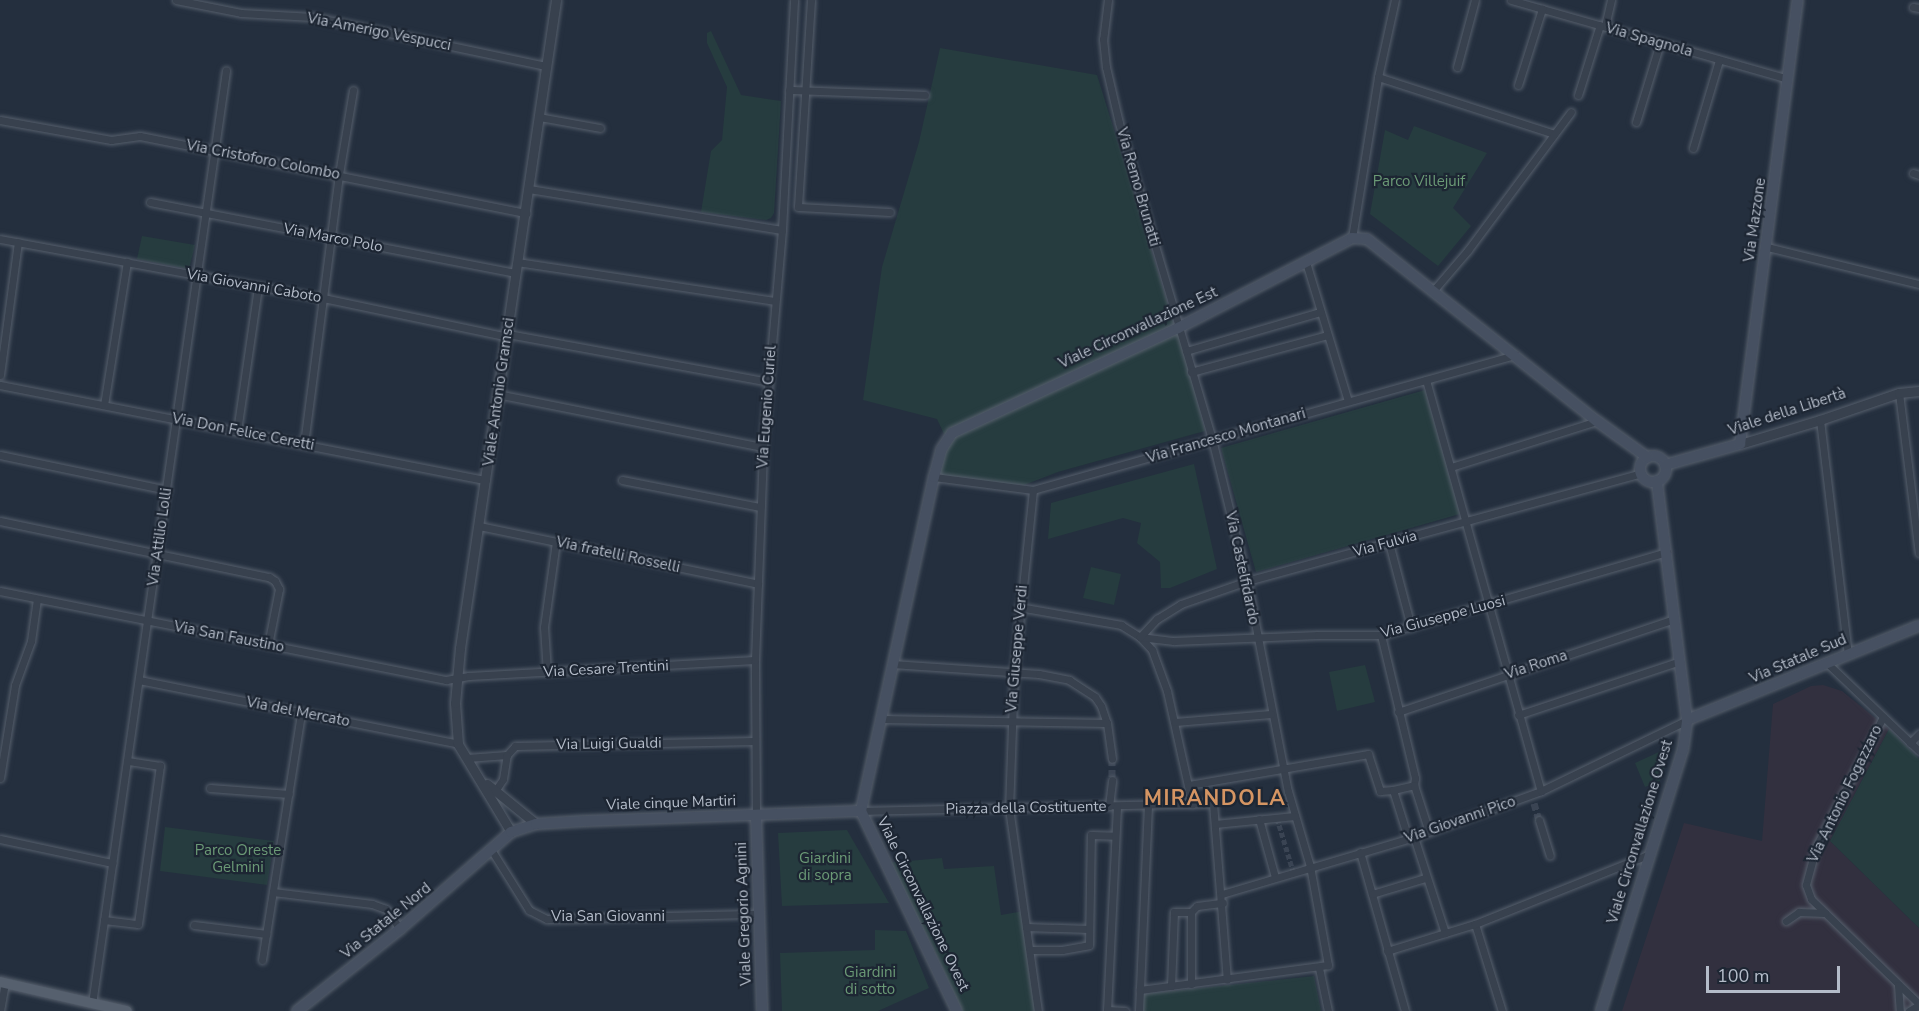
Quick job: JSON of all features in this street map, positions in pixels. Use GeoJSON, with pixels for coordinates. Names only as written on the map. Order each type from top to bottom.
{"type":"FeatureCollection","features":[{"type":"Feature","properties":{"kind":"main road","name":"Via Mazzone"},"geometry":{"type":"LineString","coordinates":[[1740,444],[1798,0]]}},
{"type":"Feature","properties":{"kind":"main road","name":"Viale Circonvallazione Est"},"geometry":{"type":"LineString","coordinates":[[861,811],[934,477],[941,450],[952,433],[1179,328],[1352,238]]}},
{"type":"Feature","properties":{"kind":"main road"},"geometry":{"type":"LineString","coordinates":[[1352,238],[1367,239],[1597,421],[1647,457],[1660,458],[1665,465],[1665,473],[1657,481],[1646,480],[1641,473],[1641,464],[1647,457]]}},
{"type":"Feature","properties":{"kind":"main road","name":"Viale della Libertà"},"geometry":{"type":"LineString","coordinates":[[1665,465],[1740,444]]}},
{"type":"Feature","properties":{"kind":"main road","name":"Viale Circonvallazione Ovest"},"geometry":{"type":"LineString","coordinates":[[1601,1011],[1683,750],[1688,720],[1657,481]]}},
{"type":"Feature","properties":{"kind":"main road","name":"Via Statale Sud"},"geometry":{"type":"LineString","coordinates":[[1688,720],[1919,626]]}},
{"type":"Feature","properties":{"kind":"main road","name":"Viale Circonvallazione Ovest"},"geometry":{"type":"LineString","coordinates":[[861,811],[957,1011]]}},
{"type":"Feature","properties":{"kind":"main road","name":"Viale cinque Martiri"},"geometry":{"type":"LineString","coordinates":[[492,851],[511,832],[536,824],[861,811]]}},
{"type":"Feature","properties":{"kind":"main road","name":"Viale Gregorio Agnini"},"geometry":{"type":"LineString","coordinates":[[756,816],[762,1011]]}},
{"type":"Feature","properties":{"kind":"main road","name":"Via Statale Nord"},"geometry":{"type":"LineString","coordinates":[[297,1011],[400,929],[492,851]]}},
{"type":"Feature","properties":{"kind":"main road"},"geometry":{"type":"LineString","coordinates":[[2,982],[127,1011]]}},
{"type":"Feature","properties":{"kind":"street","name":"Via Amerigo Vespucci"},"geometry":{"type":"LineString","coordinates":[[176,0],[241,13],[313,17],[546,66]]}},
{"type":"Feature","properties":{"kind":"street","name":"Viale Antonio Gramsci"},"geometry":{"type":"LineString","coordinates":[[511,832],[458,744],[455,703],[556,0]]}},
{"type":"Feature","properties":{"kind":"street","name":"Via Eugenio Curiel"},"geometry":{"type":"LineString","coordinates":[[756,816],[755,660],[760,507],[774,301],[782,230],[794,0]]}},
{"type":"Feature","properties":{"kind":"street"},"geometry":{"type":"LineString","coordinates":[[798,207],[811,0]]}},
{"type":"Feature","properties":{"kind":"street","name":"Via Remo Brunatti"},"geometry":{"type":"LineString","coordinates":[[1108,0],[1102,39],[1106,67],[1119,123],[1191,372]]}},
{"type":"Feature","properties":{"kind":"street"},"geometry":{"type":"LineString","coordinates":[[1352,238],[1378,77],[1395,0]]}},
{"type":"Feature","properties":{"kind":"street"},"geometry":{"type":"LineString","coordinates":[[1456,67],[1475,0]]}},
{"type":"Feature","properties":{"kind":"street","name":"Via Spagnola"},"geometry":{"type":"LineString","coordinates":[[1511,0],[1788,79]]}},
{"type":"Feature","properties":{"kind":"street"},"geometry":{"type":"LineString","coordinates":[[1578,95],[1611,0]]}},
{"type":"Feature","properties":{"kind":"street"},"geometry":{"type":"LineString","coordinates":[[1518,85],[1542,9]]}},
{"type":"Feature","properties":{"kind":"street"},"geometry":{"type":"LineString","coordinates":[[1636,122],[1660,43]]}},
{"type":"Feature","properties":{"kind":"street"},"geometry":{"type":"LineString","coordinates":[[1693,148],[1719,60]]}},
{"type":"Feature","properties":{"kind":"street","name":"Via Attilio Lolli"},"geometry":{"type":"LineString","coordinates":[[92,1004],[226,71]]}},
{"type":"Feature","properties":{"kind":"street"},"geometry":{"type":"LineString","coordinates":[[1378,77],[1554,134]]}},
{"type":"Feature","properties":{"kind":"street"},"geometry":{"type":"LineString","coordinates":[[304,444],[339,174],[353,90]]}},
{"type":"Feature","properties":{"kind":"street"},"geometry":{"type":"LineString","coordinates":[[789,90],[925,95]]}},
{"type":"Feature","properties":{"kind":"street"},"geometry":{"type":"LineString","coordinates":[[1433,291],[1468,250],[1571,112]]}},
{"type":"Feature","properties":{"kind":"street"},"geometry":{"type":"LineString","coordinates":[[539,117],[600,128]]}},
{"type":"Feature","properties":{"kind":"street","name":"Via Cristoforo Colombo"},"geometry":{"type":"LineString","coordinates":[[0,120],[111,140],[140,136],[526,213]]}},
{"type":"Feature","properties":{"kind":"street"},"geometry":{"type":"LineString","coordinates":[[529,189],[782,230]]}},
{"type":"Feature","properties":{"kind":"street","name":"Via Marco Polo"},"geometry":{"type":"LineString","coordinates":[[150,202],[516,273]]}},
{"type":"Feature","properties":{"kind":"street"},"geometry":{"type":"LineString","coordinates":[[783,206],[890,212]]}},
{"type":"Feature","properties":{"kind":"street","name":"Via Giovanni Caboto"},"geometry":{"type":"LineString","coordinates":[[0,239],[769,382]]}},
{"type":"Feature","properties":{"kind":"street"},"geometry":{"type":"LineString","coordinates":[[0,375],[18,242]]}},
{"type":"Feature","properties":{"kind":"street"},"geometry":{"type":"LineString","coordinates":[[1767,247],[1919,284]]}},
{"type":"Feature","properties":{"kind":"street"},"geometry":{"type":"LineString","coordinates":[[517,261],[774,301]]}},
{"type":"Feature","properties":{"kind":"street"},"geometry":{"type":"LineString","coordinates":[[104,405],[127,262]]}},
{"type":"Feature","properties":{"kind":"street"},"geometry":{"type":"LineString","coordinates":[[1306,262],[1348,401]]}},
{"type":"Feature","properties":{"kind":"street"},"geometry":{"type":"LineString","coordinates":[[237,431],[258,287]]}},
{"type":"Feature","properties":{"kind":"street"},"geometry":{"type":"LineString","coordinates":[[1186,351],[1320,312]]}},
{"type":"Feature","properties":{"kind":"street"},"geometry":{"type":"LineString","coordinates":[[1191,372],[1327,335]]}},
{"type":"Feature","properties":{"kind":"street","name":"Via Francesco Montanari"},"geometry":{"type":"LineString","coordinates":[[934,477],[1033,490],[1515,355]]}},
{"type":"Feature","properties":{"kind":"street","name":"Via Castelfidardo"},"geometry":{"type":"LineString","coordinates":[[1191,372],[1212,440],[1247,581],[1270,714],[1310,866],[1328,965],[1319,968]]}},
{"type":"Feature","properties":{"kind":"street"},"geometry":{"type":"LineString","coordinates":[[1426,380],[1541,791]]}},
{"type":"Feature","properties":{"kind":"street","name":"Via Don Felice Ceretti"},"geometry":{"type":"LineString","coordinates":[[0,385],[486,480]]}},
{"type":"Feature","properties":{"kind":"street","name":"Viale della Libertà"},"geometry":{"type":"LineString","coordinates":[[1740,444],[1899,393],[1919,391]]}},
{"type":"Feature","properties":{"kind":"street"},"geometry":{"type":"LineString","coordinates":[[1899,393],[1919,553]]}},
{"type":"Feature","properties":{"kind":"street"},"geometry":{"type":"LineString","coordinates":[[498,394],[763,447]]}},
{"type":"Feature","properties":{"kind":"street"},"geometry":{"type":"LineString","coordinates":[[1820,420],[1848,654]]}},
{"type":"Feature","properties":{"kind":"street"},"geometry":{"type":"LineString","coordinates":[[1451,466],[1597,421]]}},
{"type":"Feature","properties":{"kind":"street"},"geometry":{"type":"LineString","coordinates":[[0,455],[167,490]]}},
{"type":"Feature","properties":{"kind":"street","name":"Via Fulvia"},"geometry":{"type":"LineString","coordinates":[[1140,637],[1157,619],[1181,604],[1247,581],[1641,473]]}},
{"type":"Feature","properties":{"kind":"street"},"geometry":{"type":"LineString","coordinates":[[622,480],[760,507]]}},
{"type":"Feature","properties":{"kind":"street","name":"Via Giuseppe Verdi"},"geometry":{"type":"LineString","coordinates":[[1033,490],[1019,607],[1014,673],[1009,808],[1038,1011]]}},
{"type":"Feature","properties":{"kind":"street"},"geometry":{"type":"LineString","coordinates":[[0,521],[269,577],[279,589],[268,645]]}},
{"type":"Feature","properties":{"kind":"street","name":"Via fratelli Rosselli"},"geometry":{"type":"LineString","coordinates":[[479,526],[758,584]]}},
{"type":"Feature","properties":{"kind":"street"},"geometry":{"type":"LineString","coordinates":[[547,672],[544,627],[556,542]]}},
{"type":"Feature","properties":{"kind":"street"},"geometry":{"type":"LineString","coordinates":[[1389,543],[1411,627]]}},
{"type":"Feature","properties":{"kind":"street","name":"Via Giuseppe Luosi"},"geometry":{"type":"LineString","coordinates":[[1140,637],[1174,641],[1381,635],[1667,552]]}},
{"type":"Feature","properties":{"kind":"street","name":"Via San Faustino"},"geometry":{"type":"LineString","coordinates":[[0,591],[446,680],[458,678]]}},
{"type":"Feature","properties":{"kind":"street"},"geometry":{"type":"LineString","coordinates":[[0,778],[15,685],[31,641],[37,599]]}},
{"type":"Feature","properties":{"kind":"street"},"geometry":{"type":"LineString","coordinates":[[1019,607],[1121,625],[1140,637],[1152,650],[1175,722],[1192,804]]}},
{"type":"Feature","properties":{"kind":"street","name":"Via Roma"},"geometry":{"type":"LineString","coordinates":[[1398,712],[1675,619]]}},
{"type":"Feature","properties":{"kind":"street"},"geometry":{"type":"LineString","coordinates":[[1381,635],[1415,778],[1414,785],[1429,832]]}},
{"type":"Feature","properties":{"kind":"street","name":"Via Cesare Trentini"},"geometry":{"type":"LineString","coordinates":[[458,678],[755,660]]}},
{"type":"Feature","properties":{"kind":"street"},"geometry":{"type":"LineString","coordinates":[[1518,715],[1680,661]]}},
{"type":"Feature","properties":{"kind":"street"},"geometry":{"type":"LineString","coordinates":[[1827,663],[1919,751]]}},
{"type":"Feature","properties":{"kind":"street"},"geometry":{"type":"LineString","coordinates":[[892,664],[1053,676],[1069,680],[1095,697],[1101,706],[1107,723],[1112,759]]}},
{"type":"Feature","properties":{"kind":"street","name":"Via del Mercato"},"geometry":{"type":"LineString","coordinates":[[139,680],[458,744]]}},
{"type":"Feature","properties":{"kind":"street"},"geometry":{"type":"LineString","coordinates":[[262,960],[301,713]]}},
{"type":"Feature","properties":{"kind":"street"},"geometry":{"type":"LineString","coordinates":[[1175,722],[1270,714]]}},
{"type":"Feature","properties":{"kind":"street","name":"Via Antonio Fogazzaro"},"geometry":{"type":"LineString","coordinates":[[1883,717],[1812,859],[1806,885],[1807,894],[1919,1004]]}},
{"type":"Feature","properties":{"kind":"street"},"geometry":{"type":"LineString","coordinates":[[881,719],[1107,723]]}},
{"type":"Feature","properties":{"kind":"street","name":"Via Giovanni Pico"},"geometry":{"type":"LineString","coordinates":[[1222,894],[1310,866],[1411,838],[1541,791],[1688,720]]}},
{"type":"Feature","properties":{"kind":"street"},"geometry":{"type":"LineString","coordinates":[[1910,743],[1919,734]]}},
{"type":"Feature","properties":{"kind":"street","name":"Via Luigi Gualdi"},"geometry":{"type":"LineString","coordinates":[[467,758],[507,755],[515,746],[755,741]]}},
{"type":"Feature","properties":{"kind":"street"},"geometry":{"type":"LineString","coordinates":[[1189,785],[1368,753],[1380,791],[1414,785]]}},
{"type":"Feature","properties":{"kind":"street"},"geometry":{"type":"LineString","coordinates":[[495,791],[503,779],[507,755]]}},
{"type":"Feature","properties":{"kind":"street"},"geometry":{"type":"LineString","coordinates":[[104,920],[138,924],[160,766],[127,761]]}},
{"type":"Feature","properties":{"kind":"street","name":"Viale Antonio Gramsci"},"geometry":{"type":"LineString","coordinates":[[481,779],[536,824]]}},
{"type":"Feature","properties":{"kind":"street"},"geometry":{"type":"LineString","coordinates":[[1112,780],[1115,836],[1107,1010],[1125,1011]]}},
{"type":"Feature","properties":{"kind":"street"},"geometry":{"type":"LineString","coordinates":[[210,788],[289,794]]}},
{"type":"Feature","properties":{"kind":"street"},"geometry":{"type":"LineString","coordinates":[[1393,790],[1445,933]]}},
{"type":"Feature","properties":{"kind":"street"},"geometry":{"type":"LineString","coordinates":[[1532,794],[1534,803]]}},
{"type":"Feature","properties":{"kind":"street","name":"Piazza della Costituente"},"geometry":{"type":"LineString","coordinates":[[861,811],[1213,803],[1215,824]]}},
{"type":"Feature","properties":{"kind":"street"},"geometry":{"type":"LineString","coordinates":[[1139,1011],[1148,805]]}},
{"type":"Feature","properties":{"kind":"street"},"geometry":{"type":"LineString","coordinates":[[1227,979],[1223,903],[1215,824],[1295,816]]}},
{"type":"Feature","properties":{"kind":"street"},"geometry":{"type":"LineString","coordinates":[[1259,819],[1275,877]]}},
{"type":"Feature","properties":{"kind":"street"},"geometry":{"type":"LineString","coordinates":[[1539,820],[1550,855]]}},
{"type":"Feature","properties":{"kind":"street"},"geometry":{"type":"LineString","coordinates":[[1030,950],[1062,950],[1089,945],[1091,836],[1115,836]]}},
{"type":"Feature","properties":{"kind":"street"},"geometry":{"type":"LineString","coordinates":[[0,839],[112,863]]}},
{"type":"Feature","properties":{"kind":"street","name":"Via San Giovanni"},"geometry":{"type":"LineString","coordinates":[[492,851],[529,910],[547,919],[759,914]]}},
{"type":"Feature","properties":{"kind":"street"},"geometry":{"type":"LineString","coordinates":[[1360,852],[1405,1011]]}},
{"type":"Feature","properties":{"kind":"street"},"geometry":{"type":"LineString","coordinates":[[1387,951],[1475,924],[1650,854]]}},
{"type":"Feature","properties":{"kind":"street"},"geometry":{"type":"LineString","coordinates":[[1372,894],[1425,878]]}},
{"type":"Feature","properties":{"kind":"street"},"geometry":{"type":"LineString","coordinates":[[273,892],[372,904],[386,909],[400,929]]}},
{"type":"Feature","properties":{"kind":"street"},"geometry":{"type":"LineString","coordinates":[[1191,984],[1191,912],[1197,906],[1223,903]]}},
{"type":"Feature","properties":{"kind":"street"},"geometry":{"type":"LineString","coordinates":[[1171,986],[1174,912],[1191,912]]}},
{"type":"Feature","properties":{"kind":"street"},"geometry":{"type":"LineString","coordinates":[[1786,921],[1799,912],[1826,914]]}},
{"type":"Feature","properties":{"kind":"street"},"geometry":{"type":"LineString","coordinates":[[1475,924],[1502,1011]]}},
{"type":"Feature","properties":{"kind":"street"},"geometry":{"type":"LineString","coordinates":[[194,925],[267,934]]}},
{"type":"Feature","properties":{"kind":"street"},"geometry":{"type":"LineString","coordinates":[[1026,927],[1089,929]]}},
{"type":"Feature","properties":{"kind":"street"},"geometry":{"type":"LineString","coordinates":[[1140,990],[1319,968],[1328,1011]]}},
{"type":"Feature","properties":{"kind":"street"},"geometry":{"type":"LineString","coordinates":[[0,1011],[2,982]]}},
{"type":"Feature","properties":{"kind":"street"},"geometry":{"type":"LineString","coordinates":[[1897,983],[1900,991],[1900,1011]]}},
{"type":"Feature","properties":{"kind":"street"},"geometry":{"type":"LineString","coordinates":[[1909,1011],[1919,1004]]}},
{"type":"Feature","properties":{"kind":"shaded area"},"geometry":{"type":"Polygon","coordinates":[[[1823,685],[1842,691],[1889,729],[1830,841],[1919,928],[1919,1011],[1622,1011],[1684,823],[1762,841],[1773,704],[1811,686],[1823,685]]]}},
{"type":"Feature","properties":{"kind":"green space"},"geometry":{"type":"Polygon","coordinates":[[[711,31],[741,95],[781,101],[774,213],[766,220],[701,212],[711,151],[722,140],[727,87],[707,43],[707,33],[711,31]]]}},
{"type":"Feature","properties":{"kind":"green space"},"geometry":{"type":"Polygon","coordinates":[[[940,48],[1097,75],[1175,327],[944,434],[937,419],[863,400],[882,267],[919,142],[940,48]]]}},
{"type":"Feature","properties":{"kind":"green space","name":"Parco Villejuif"},"geometry":{"type":"Polygon","coordinates":[[[1414,126],[1487,153],[1453,208],[1471,226],[1438,266],[1370,214],[1385,130],[1408,140],[1414,126]]]}},
{"type":"Feature","properties":{"kind":"green space"},"geometry":{"type":"Polygon","coordinates":[[[142,236],[195,245],[189,269],[137,259],[142,236]]]}},
{"type":"Feature","properties":{"kind":"green space"},"geometry":{"type":"Polygon","coordinates":[[[1178,328],[1205,431],[1058,472],[1024,485],[934,477],[952,433],[1178,328]]]}},
{"type":"Feature","properties":{"kind":"green space"},"geometry":{"type":"Polygon","coordinates":[[[1425,390],[1460,514],[1256,572],[1221,448],[1425,390]]]}},
{"type":"Feature","properties":{"kind":"green space"},"geometry":{"type":"Polygon","coordinates":[[[1194,464],[1217,569],[1170,588],[1161,588],[1160,562],[1137,543],[1141,523],[1123,518],[1048,539],[1051,503],[1194,464]]]}},
{"type":"Feature","properties":{"kind":"green space"},"geometry":{"type":"Polygon","coordinates":[[[1091,567],[1121,574],[1114,605],[1083,598],[1091,567]]]}},
{"type":"Feature","properties":{"kind":"green space"},"geometry":{"type":"Polygon","coordinates":[[[1365,665],[1375,702],[1337,711],[1329,672],[1365,665]]]}},
{"type":"Feature","properties":{"kind":"green space"},"geometry":{"type":"Polygon","coordinates":[[[1889,729],[1919,759],[1919,928],[1830,841],[1889,729]]]}},
{"type":"Feature","properties":{"kind":"green space"},"geometry":{"type":"Polygon","coordinates":[[[1672,746],[1656,791],[1653,784],[1645,787],[1635,763],[1672,746]]]}},
{"type":"Feature","properties":{"kind":"green space","name":"Parco Oreste Gelmini"},"geometry":{"type":"Polygon","coordinates":[[[165,827],[274,841],[267,885],[160,871],[165,827]]]}},
{"type":"Feature","properties":{"kind":"green space","name":"Giardini di sopra"},"geometry":{"type":"Polygon","coordinates":[[[847,830],[889,903],[782,906],[778,833],[847,830]]]}},
{"type":"Feature","properties":{"kind":"green space"},"geometry":{"type":"Polygon","coordinates":[[[942,858],[944,869],[994,866],[1001,915],[1024,911],[1038,1011],[962,1011],[931,943],[886,863],[942,858]]]}},
{"type":"Feature","properties":{"kind":"green space","name":"Giardini di sotto"},"geometry":{"type":"Polygon","coordinates":[[[875,930],[906,931],[929,988],[878,1011],[782,1011],[780,953],[875,950],[875,930]]]}},
{"type":"Feature","properties":{"kind":"green space"},"geometry":{"type":"Polygon","coordinates":[[[1314,976],[1321,1011],[1143,1011],[1143,994],[1314,976]]]}},
{"type":"Feature","properties":{"kind":"tunnel"},"geometry":{"type":"LineString","coordinates":[[1112,759],[1112,780]]}},
{"type":"Feature","properties":{"kind":"tunnel"},"geometry":{"type":"LineString","coordinates":[[1534,803],[1539,820]]}},
{"type":"Feature","properties":{"kind":"tunnel"},"geometry":{"type":"LineString","coordinates":[[1277,818],[1293,871]]}},
{"type":"Feature","properties":{"kind":"district","name":"MIRANDOLA"},"geometry":{"type":"Point","coordinates":[1215,798]}}]}
